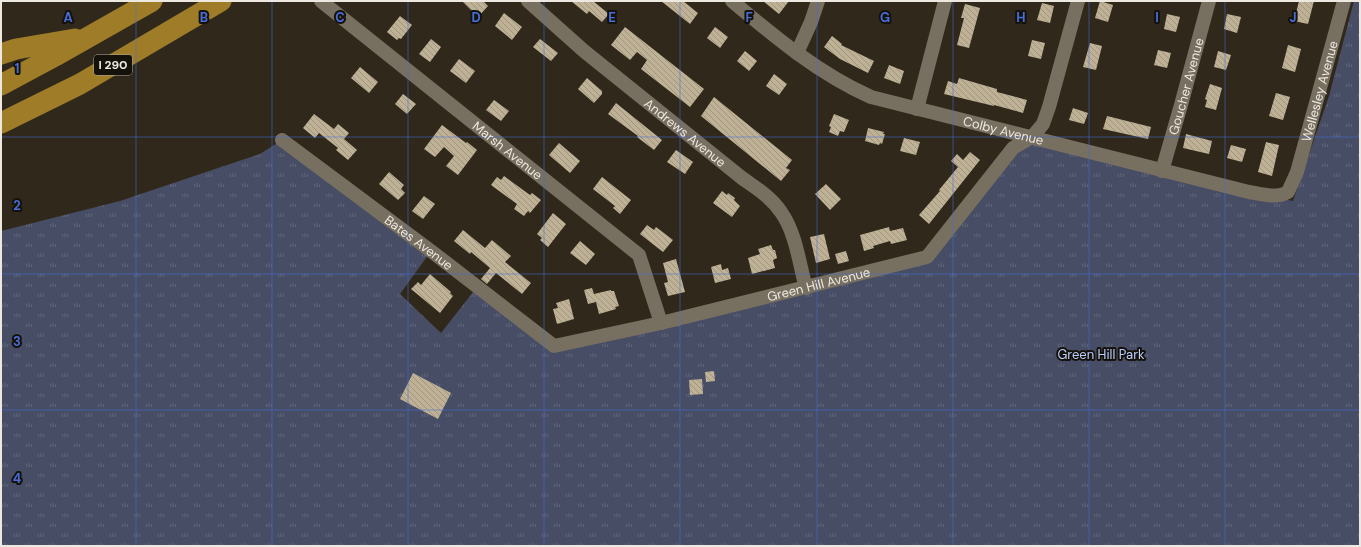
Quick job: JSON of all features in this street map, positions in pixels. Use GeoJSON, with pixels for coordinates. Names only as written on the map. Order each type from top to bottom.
{"type":"FeatureCollection","features":[{"type":"Feature","properties":{"kind":"highway","name":"I 290"},"geometry":{"type":"LineString","coordinates":[[1,85],[90,37],[152,1]]}},
{"type":"Feature","properties":{"kind":"highway","name":"I 290"},"geometry":{"type":"LineString","coordinates":[[6,121],[80,84],[221,1]]}},
{"type":"Feature","properties":{"kind":"highway"},"geometry":{"type":"LineString","coordinates":[[1,54],[16,49],[90,37]]}},
{"type":"Feature","properties":{"kind":"street","name":"Marsh Avenue"},"geometry":{"type":"LineString","coordinates":[[321,1],[639,255],[661,323]]}},
{"type":"Feature","properties":{"kind":"street","name":"Andrews Avenue"},"geometry":{"type":"LineString","coordinates":[[528,1],[584,51],[742,178],[768,196],[781,212],[789,227],[806,288]]}},
{"type":"Feature","properties":{"kind":"street","name":"Colby Avenue"},"geometry":{"type":"LineString","coordinates":[[732,1],[797,53],[849,87],[871,97],[1162,171],[1268,196],[1288,192],[1294,181]]}},
{"type":"Feature","properties":{"kind":"street"},"geometry":{"type":"LineString","coordinates":[[797,53],[811,22],[818,1]]}},
{"type":"Feature","properties":{"kind":"street"},"geometry":{"type":"LineString","coordinates":[[917,109],[945,1]]}},
{"type":"Feature","properties":{"kind":"street"},"geometry":{"type":"LineString","coordinates":[[1032,137],[1044,124],[1078,1]]}},
{"type":"Feature","properties":{"kind":"street","name":"Goucher Avenue"},"geometry":{"type":"LineString","coordinates":[[1162,171],[1209,1]]}},
{"type":"Feature","properties":{"kind":"street","name":"Wellesley Avenue"},"geometry":{"type":"LineString","coordinates":[[1294,181],[1305,148],[1344,1]]}},
{"type":"Feature","properties":{"kind":"street","name":"Green Hill Avenue"},"geometry":{"type":"LineString","coordinates":[[554,346],[661,323],[927,257],[1013,148],[1032,137]]}},
{"type":"Feature","properties":{"kind":"street","name":"Bates Avenue"},"geometry":{"type":"LineString","coordinates":[[282,140],[431,251],[554,346]]}},
{"type":"Feature","properties":{"kind":"green space","name":"Green Hill Park"},"geometry":{"type":"Polygon","coordinates":[[[1354,1],[1360,1],[1360,546],[1,546],[1,231],[120,201],[260,154],[282,140],[431,251],[400,294],[441,333],[477,287],[554,346],[927,257],[1013,148],[1032,137],[1249,192],[1293,201],[1329,96],[1354,1]]]}},
{"type":"Feature","properties":{"kind":"building"},"geometry":{"type":"Polygon","coordinates":[[[462,1],[483,1],[488,6],[478,17],[462,1]]]}},
{"type":"Feature","properties":{"kind":"building"},"geometry":{"type":"Polygon","coordinates":[[[571,1],[593,1],[609,14],[602,22],[589,11],[587,14],[571,1]]]}},
{"type":"Feature","properties":{"kind":"building"},"geometry":{"type":"Polygon","coordinates":[[[661,1],[683,1],[698,13],[690,24],[661,1]]]}},
{"type":"Feature","properties":{"kind":"building"},"geometry":{"type":"Polygon","coordinates":[[[763,1],[789,1],[779,14],[763,1]]]}},
{"type":"Feature","properties":{"kind":"building"},"geometry":{"type":"Polygon","coordinates":[[[1100,1],[1113,5],[1108,22],[1095,18],[1100,1]]]}},
{"type":"Feature","properties":{"kind":"building"},"geometry":{"type":"Polygon","coordinates":[[[1299,1],[1314,1],[1308,24],[1294,21],[1299,1]]]}},
{"type":"Feature","properties":{"kind":"building"},"geometry":{"type":"Polygon","coordinates":[[[1042,3],[1054,6],[1050,23],[1037,20],[1042,3]]]}},
{"type":"Feature","properties":{"kind":"building"},"geometry":{"type":"Polygon","coordinates":[[[965,4],[980,8],[969,48],[957,45],[964,18],[961,18],[965,4]]]}},
{"type":"Feature","properties":{"kind":"building"},"geometry":{"type":"Polygon","coordinates":[[[504,13],[522,27],[512,40],[495,26],[504,13]]]}},
{"type":"Feature","properties":{"kind":"building"},"geometry":{"type":"Polygon","coordinates":[[[1167,14],[1180,17],[1176,32],[1164,29],[1167,14]]]}},
{"type":"Feature","properties":{"kind":"building"},"geometry":{"type":"Polygon","coordinates":[[[1227,14],[1241,17],[1237,33],[1224,29],[1227,14]]]}},
{"type":"Feature","properties":{"kind":"building"},"geometry":{"type":"Polygon","coordinates":[[[400,16],[412,25],[401,39],[399,38],[397,40],[387,32],[400,16]]]}},
{"type":"Feature","properties":{"kind":"building"},"geometry":{"type":"Polygon","coordinates":[[[625,27],[704,89],[690,107],[641,69],[647,60],[637,52],[630,60],[611,45],[625,27]]]}},
{"type":"Feature","properties":{"kind":"building"},"geometry":{"type":"Polygon","coordinates":[[[715,27],[728,37],[720,48],[707,38],[715,27]]]}},
{"type":"Feature","properties":{"kind":"building"},"geometry":{"type":"Polygon","coordinates":[[[832,36],[842,44],[841,45],[874,61],[868,73],[840,59],[824,47],[832,36]]]}},
{"type":"Feature","properties":{"kind":"building"},"geometry":{"type":"Polygon","coordinates":[[[431,39],[441,47],[430,62],[419,54],[431,39]]]}},
{"type":"Feature","properties":{"kind":"building"},"geometry":{"type":"Polygon","coordinates":[[[540,39],[558,53],[551,61],[533,47],[540,39]]]}},
{"type":"Feature","properties":{"kind":"building"},"geometry":{"type":"Polygon","coordinates":[[[1032,40],[1045,43],[1041,59],[1028,56],[1032,40]]]}},
{"type":"Feature","properties":{"kind":"building"},"geometry":{"type":"Polygon","coordinates":[[[1090,43],[1102,46],[1096,70],[1083,67],[1090,43]]]}},
{"type":"Feature","properties":{"kind":"building"},"geometry":{"type":"Polygon","coordinates":[[[1288,45],[1301,49],[1295,72],[1282,68],[1288,45]]]}},
{"type":"Feature","properties":{"kind":"building"},"geometry":{"type":"Polygon","coordinates":[[[1158,50],[1171,53],[1167,68],[1154,65],[1158,50]]]}},
{"type":"Feature","properties":{"kind":"building"},"geometry":{"type":"Polygon","coordinates":[[[745,51],[757,61],[749,71],[737,61],[745,51]]]}},
{"type":"Feature","properties":{"kind":"building"},"geometry":{"type":"Polygon","coordinates":[[[1218,51],[1231,55],[1226,70],[1214,67],[1218,51]]]}},
{"type":"Feature","properties":{"kind":"building"},"geometry":{"type":"Polygon","coordinates":[[[459,59],[475,71],[466,83],[450,71],[459,59]]]}},
{"type":"Feature","properties":{"kind":"building"},"geometry":{"type":"Polygon","coordinates":[[[889,65],[904,71],[900,84],[884,78],[889,65]]]}},
{"type":"Feature","properties":{"kind":"building"},"geometry":{"type":"Polygon","coordinates":[[[360,67],[378,82],[369,93],[351,78],[360,67]]]}},
{"type":"Feature","properties":{"kind":"building"},"geometry":{"type":"Polygon","coordinates":[[[774,74],[787,84],[779,95],[766,86],[774,74]]]}},
{"type":"Feature","properties":{"kind":"building"},"geometry":{"type":"Polygon","coordinates":[[[587,78],[602,91],[602,94],[594,103],[578,89],[587,78]]]}},
{"type":"Feature","properties":{"kind":"building"},"geometry":{"type":"Polygon","coordinates":[[[959,78],[997,89],[997,92],[1027,100],[1023,113],[944,94],[948,81],[957,84],[959,78]]]}},
{"type":"Feature","properties":{"kind":"building"},"geometry":{"type":"Polygon","coordinates":[[[1210,84],[1222,88],[1216,110],[1205,107],[1207,100],[1205,99],[1210,84]]]}},
{"type":"Feature","properties":{"kind":"building"},"geometry":{"type":"Polygon","coordinates":[[[1276,93],[1290,97],[1283,120],[1269,116],[1276,93]]]}},
{"type":"Feature","properties":{"kind":"building"},"geometry":{"type":"Polygon","coordinates":[[[403,94],[416,104],[407,114],[395,104],[403,94]]]}},
{"type":"Feature","properties":{"kind":"building"},"geometry":{"type":"Polygon","coordinates":[[[714,97],[792,160],[786,168],[790,170],[781,181],[701,116],[714,97]]]}},
{"type":"Feature","properties":{"kind":"building"},"geometry":{"type":"Polygon","coordinates":[[[494,100],[509,111],[501,121],[486,110],[494,100]]]}},
{"type":"Feature","properties":{"kind":"building"},"geometry":{"type":"Polygon","coordinates":[[[616,103],[662,140],[654,150],[608,114],[616,103]]]}},
{"type":"Feature","properties":{"kind":"building"},"geometry":{"type":"Polygon","coordinates":[[[1073,108],[1088,113],[1084,124],[1069,120],[1073,108]]]}},
{"type":"Feature","properties":{"kind":"building"},"geometry":{"type":"Polygon","coordinates":[[[314,114],[334,129],[338,124],[349,133],[344,139],[357,150],[348,160],[336,150],[338,148],[319,133],[315,138],[303,128],[314,114]]]}},
{"type":"Feature","properties":{"kind":"building"},"geometry":{"type":"Polygon","coordinates":[[[834,114],[849,120],[844,132],[840,131],[838,136],[829,132],[831,127],[829,126],[834,114]]]}},
{"type":"Feature","properties":{"kind":"building"},"geometry":{"type":"Polygon","coordinates":[[[1107,116],[1151,127],[1148,139],[1103,129],[1107,116]]]}},
{"type":"Feature","properties":{"kind":"building"},"geometry":{"type":"Polygon","coordinates":[[[442,125],[477,150],[458,175],[446,166],[454,156],[444,147],[435,157],[424,149],[442,125]]]}},
{"type":"Feature","properties":{"kind":"building"},"geometry":{"type":"Polygon","coordinates":[[[868,128],[884,132],[883,134],[885,134],[882,144],[880,143],[879,145],[865,141],[868,128]]]}},
{"type":"Feature","properties":{"kind":"building"},"geometry":{"type":"Polygon","coordinates":[[[1186,134],[1212,141],[1209,154],[1183,148],[1186,134]]]}},
{"type":"Feature","properties":{"kind":"building"},"geometry":{"type":"Polygon","coordinates":[[[904,138],[920,142],[916,155],[900,151],[904,138]]]}},
{"type":"Feature","properties":{"kind":"building"},"geometry":{"type":"Polygon","coordinates":[[[1266,142],[1279,145],[1272,176],[1258,172],[1266,142]]]}},
{"type":"Feature","properties":{"kind":"building"},"geometry":{"type":"Polygon","coordinates":[[[559,143],[580,161],[570,173],[549,155],[559,143]]]}},
{"type":"Feature","properties":{"kind":"building"},"geometry":{"type":"Polygon","coordinates":[[[1231,145],[1246,149],[1242,162],[1227,158],[1231,145]]]}},
{"type":"Feature","properties":{"kind":"building"},"geometry":{"type":"Polygon","coordinates":[[[676,150],[693,162],[685,174],[667,162],[676,150]]]}},
{"type":"Feature","properties":{"kind":"building"},"geometry":{"type":"Polygon","coordinates":[[[970,152],[980,160],[929,224],[919,215],[958,167],[951,161],[957,154],[963,160],[970,152]]]}},
{"type":"Feature","properties":{"kind":"building"},"geometry":{"type":"Polygon","coordinates":[[[389,172],[404,185],[401,189],[405,193],[398,200],[379,184],[389,172]]]}},
{"type":"Feature","properties":{"kind":"building"},"geometry":{"type":"Polygon","coordinates":[[[504,176],[530,195],[532,193],[541,200],[530,213],[528,211],[524,216],[514,209],[517,204],[491,185],[497,177],[501,180],[504,176]]]}},
{"type":"Feature","properties":{"kind":"building"},"geometry":{"type":"Polygon","coordinates":[[[602,177],[631,200],[620,214],[613,208],[615,206],[593,189],[602,177]]]}},
{"type":"Feature","properties":{"kind":"building"},"geometry":{"type":"Polygon","coordinates":[[[826,184],[841,199],[830,210],[815,194],[826,184]]]}},
{"type":"Feature","properties":{"kind":"building"},"geometry":{"type":"Polygon","coordinates":[[[722,191],[735,198],[734,200],[740,206],[732,217],[713,203],[722,191]]]}},
{"type":"Feature","properties":{"kind":"building"},"geometry":{"type":"Polygon","coordinates":[[[424,196],[435,204],[423,219],[412,211],[424,196]]]}},
{"type":"Feature","properties":{"kind":"building"},"geometry":{"type":"Polygon","coordinates":[[[553,213],[566,224],[548,247],[540,240],[542,238],[537,234],[553,213]]]}},
{"type":"Feature","properties":{"kind":"building"},"geometry":{"type":"Polygon","coordinates":[[[647,225],[654,230],[656,227],[673,240],[663,252],[640,234],[647,225]]]}},
{"type":"Feature","properties":{"kind":"building"},"geometry":{"type":"Polygon","coordinates":[[[889,227],[890,231],[903,228],[907,240],[891,244],[890,241],[873,246],[874,248],[864,251],[860,235],[889,227]]]}},
{"type":"Feature","properties":{"kind":"building"},"geometry":{"type":"Polygon","coordinates":[[[463,230],[485,248],[492,240],[511,256],[505,262],[531,283],[522,294],[496,273],[487,284],[481,279],[490,268],[471,252],[470,254],[454,241],[463,230]]]}},
{"type":"Feature","properties":{"kind":"building"},"geometry":{"type":"Polygon","coordinates":[[[824,234],[830,259],[816,263],[810,237],[824,234]]]}},
{"type":"Feature","properties":{"kind":"building"},"geometry":{"type":"Polygon","coordinates":[[[580,241],[595,254],[586,265],[570,253],[580,241]]]}},
{"type":"Feature","properties":{"kind":"building"},"geometry":{"type":"Polygon","coordinates":[[[771,245],[773,250],[775,250],[777,258],[773,260],[775,268],[752,274],[748,258],[760,254],[758,249],[771,245]]]}},
{"type":"Feature","properties":{"kind":"building"},"geometry":{"type":"Polygon","coordinates":[[[846,251],[849,261],[838,264],[835,254],[846,251]]]}},
{"type":"Feature","properties":{"kind":"building"},"geometry":{"type":"Polygon","coordinates":[[[676,259],[685,292],[668,296],[664,283],[668,282],[663,263],[676,259]]]}},
{"type":"Feature","properties":{"kind":"building"},"geometry":{"type":"Polygon","coordinates":[[[721,264],[722,270],[728,268],[731,279],[715,283],[711,267],[721,264]]]}},
{"type":"Feature","properties":{"kind":"building"},"geometry":{"type":"Polygon","coordinates":[[[430,274],[451,292],[450,293],[453,296],[440,313],[411,289],[418,282],[421,285],[430,274]]]}},
{"type":"Feature","properties":{"kind":"building"},"geometry":{"type":"Polygon","coordinates":[[[592,288],[594,294],[611,290],[614,291],[619,306],[615,307],[616,309],[599,314],[596,302],[588,304],[584,290],[592,288]]]}},
{"type":"Feature","properties":{"kind":"building"},"geometry":{"type":"Polygon","coordinates":[[[569,299],[574,319],[557,324],[553,309],[558,308],[556,303],[569,299]]]}},
{"type":"Feature","properties":{"kind":"building"},"geometry":{"type":"Polygon","coordinates":[[[714,371],[715,381],[706,382],[705,372],[714,371]]]}},
{"type":"Feature","properties":{"kind":"building"},"geometry":{"type":"Polygon","coordinates":[[[413,373],[451,393],[438,419],[400,399],[413,373]]]}},
{"type":"Feature","properties":{"kind":"building"},"geometry":{"type":"Polygon","coordinates":[[[702,379],[703,394],[690,395],[689,380],[702,379]]]}}]}
